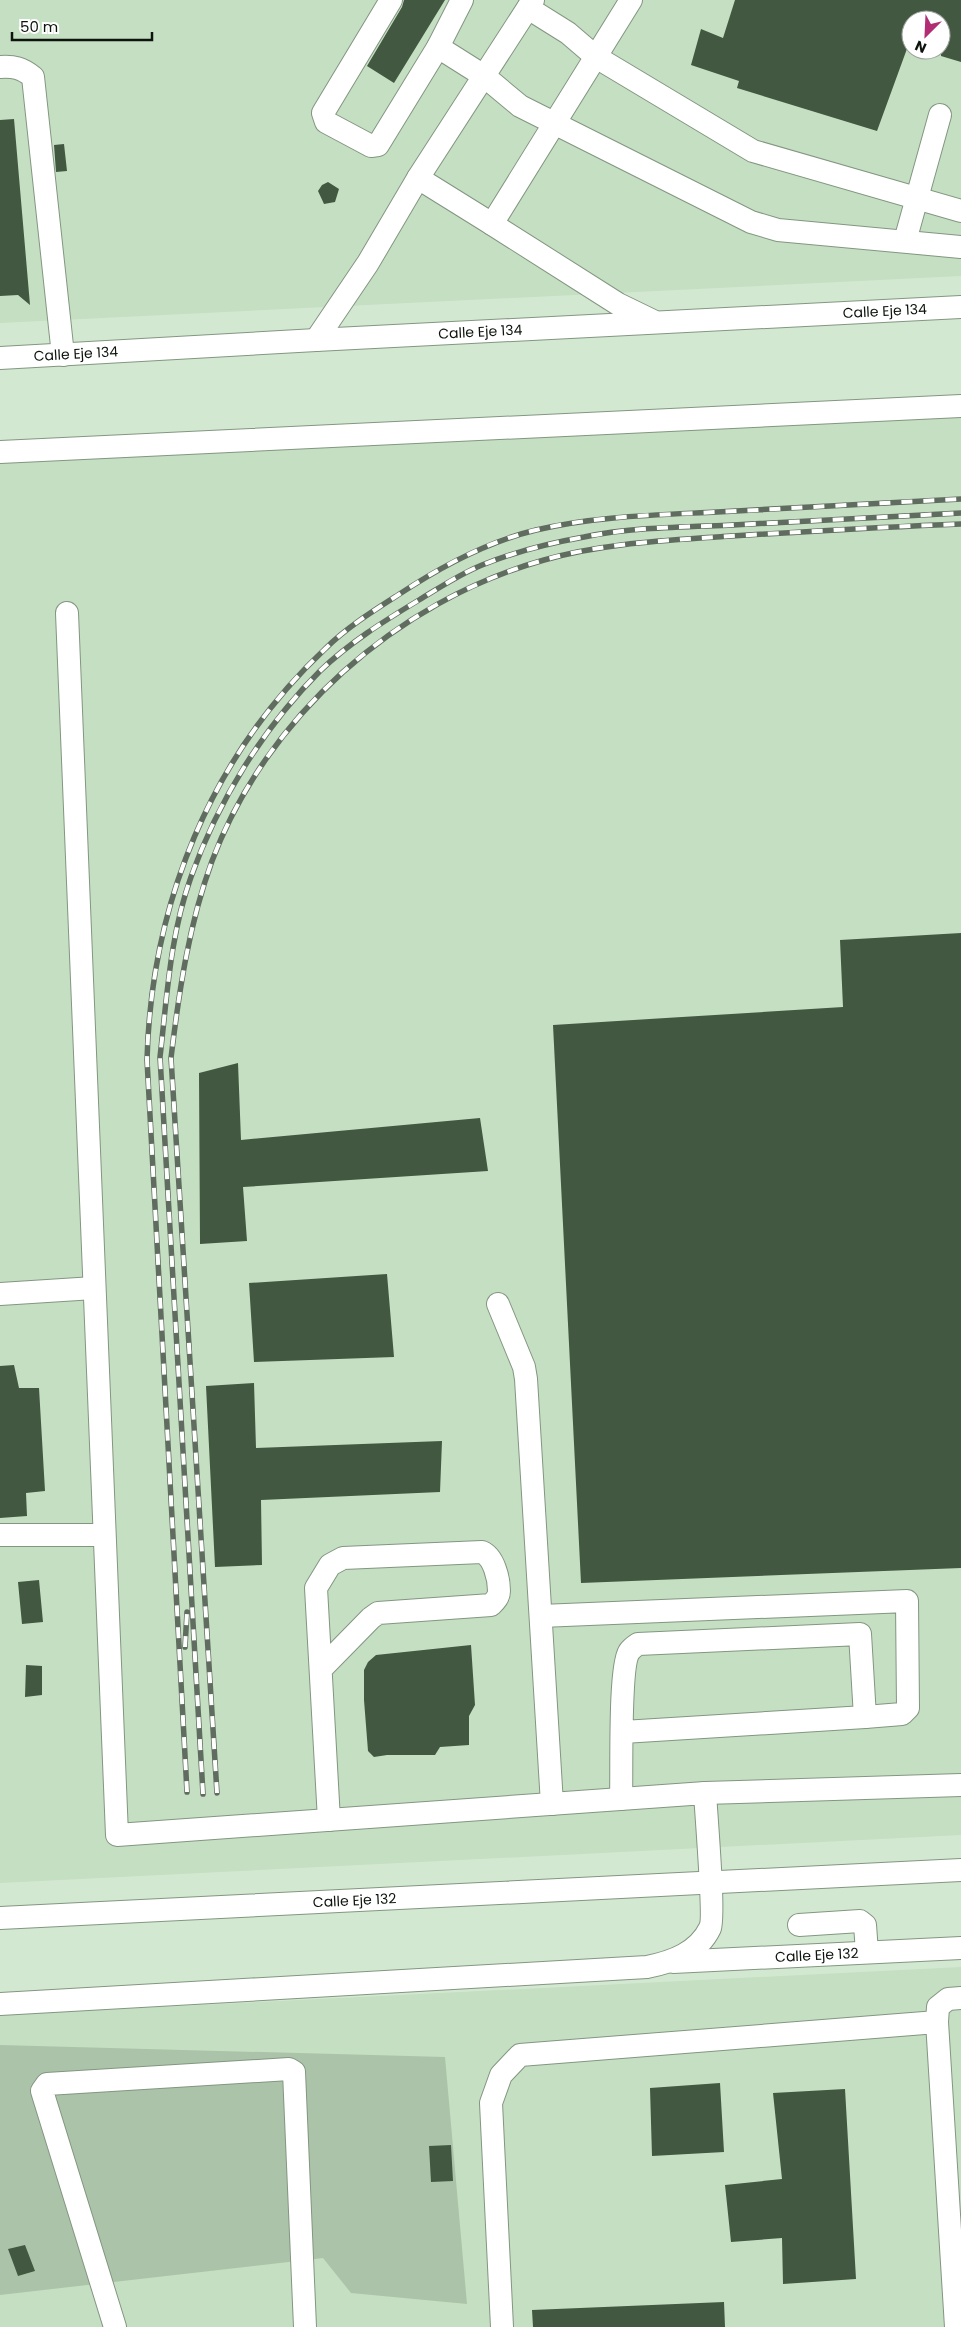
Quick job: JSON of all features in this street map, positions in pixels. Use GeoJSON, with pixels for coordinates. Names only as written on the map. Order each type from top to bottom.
{"type":"FeatureCollection","features":[{"type":"Feature","properties":{"kind":"street"},"geometry":{"type":"LineString","coordinates":[[391,0],[323,113],[326,122],[371,146],[378,145],[438,47],[462,0]]}},
{"type":"Feature","properties":{"kind":"street"},"geometry":{"type":"LineString","coordinates":[[492,224],[631,0]]}},
{"type":"Feature","properties":{"kind":"street"},"geometry":{"type":"LineString","coordinates":[[316,340],[368,263],[418,178],[530,4],[596,57],[753,151],[961,211]]}},
{"type":"Feature","properties":{"kind":"street"},"geometry":{"type":"LineString","coordinates":[[438,47],[484,76],[520,106],[751,222],[778,230],[961,247]]}},
{"type":"Feature","properties":{"kind":"street"},"geometry":{"type":"LineString","coordinates":[[0,67],[13,66],[25,70],[33,78],[63,355]]}},
{"type":"Feature","properties":{"kind":"street"},"geometry":{"type":"LineString","coordinates":[[905,242],[940,115]]}},
{"type":"Feature","properties":{"kind":"street"},"geometry":{"type":"LineString","coordinates":[[418,178],[618,304],[656,322]]}},
{"type":"Feature","properties":{"kind":"street","name":"Calle Eje 134"},"geometry":{"type":"LineString","coordinates":[[0,358],[961,307]]}},
{"type":"Feature","properties":{"kind":"street"},"geometry":{"type":"LineString","coordinates":[[0,452],[961,406]]}},
{"type":"Feature","properties":{"kind":"street"},"geometry":{"type":"LineString","coordinates":[[66,613],[116,1835],[705,1793],[961,1785]]}},
{"type":"Feature","properties":{"kind":"street"},"geometry":{"type":"LineString","coordinates":[[0,1294],[94,1288]]}},
{"type":"Feature","properties":{"kind":"street"},"geometry":{"type":"LineString","coordinates":[[498,1304],[524,1367],[526,1379],[552,1804]]}},
{"type":"Feature","properties":{"kind":"street"},"geometry":{"type":"LineString","coordinates":[[0,1535],[104,1535]]}},
{"type":"Feature","properties":{"kind":"street"},"geometry":{"type":"LineString","coordinates":[[321,1669],[378,1613],[490,1604],[496,1600],[499,1592],[492,1559],[482,1552],[343,1558],[330,1566],[316,1588],[329,1820]]}},
{"type":"Feature","properties":{"kind":"street"},"geometry":{"type":"LineString","coordinates":[[541,1616],[907,1601],[908,1708],[902,1714],[623,1732]]}},
{"type":"Feature","properties":{"kind":"street"},"geometry":{"type":"LineString","coordinates":[[621,1799],[625,1666],[629,1651],[638,1644],[860,1634],[865,1717]]}},
{"type":"Feature","properties":{"kind":"street"},"geometry":{"type":"LineString","coordinates":[[705,1793],[710,1882]]}},
{"type":"Feature","properties":{"kind":"street","name":"Calle Eje 132"},"geometry":{"type":"LineString","coordinates":[[0,1918],[961,1870]]}},
{"type":"Feature","properties":{"kind":"street","name":"Calle Eje 132"},"geometry":{"type":"LineString","coordinates":[[672,1962],[696,1946],[711,1926],[710,1882]]}},
{"type":"Feature","properties":{"kind":"street"},"geometry":{"type":"LineString","coordinates":[[799,1926],[860,1921],[865,1925],[867,1952]]}},
{"type":"Feature","properties":{"kind":"street","name":"Calle Eje 132"},"geometry":{"type":"LineString","coordinates":[[0,2004],[637,1968],[672,1962],[961,1948]]}},
{"type":"Feature","properties":{"kind":"street"},"geometry":{"type":"LineString","coordinates":[[956,2327],[937,2022],[938,2006],[948,1999],[961,1998]]}},
{"type":"Feature","properties":{"kind":"street"},"geometry":{"type":"LineString","coordinates":[[502,2327],[491,2103],[501,2075],[520,2055],[937,2022]]}},
{"type":"Feature","properties":{"kind":"street"},"geometry":{"type":"LineString","coordinates":[[115,2327],[42,2091],[44,2088],[47,2084],[289,2069],[294,2072],[306,2327]]}},
{"type":"Feature","properties":{"kind":"shaded area"},"geometry":{"type":"Polygon","coordinates":[[[0,0],[961,0],[961,276],[0,323],[0,0]]]}},
{"type":"Feature","properties":{"kind":"shaded area"},"geometry":{"type":"Polygon","coordinates":[[[961,410],[961,1835],[0,1883],[0,457],[961,410]]]}},
{"type":"Feature","properties":{"kind":"shaded area"},"geometry":{"type":"Polygon","coordinates":[[[961,1967],[961,2327],[0,2327],[0,2015],[961,1967]]]}},
{"type":"Feature","properties":{"kind":"shaded area"},"geometry":{"type":"Polygon","coordinates":[[[0,2045],[445,2057],[467,2304],[351,2293],[323,2258],[0,2295],[0,2045]]]}},
{"type":"Feature","properties":{"kind":"building"},"geometry":{"type":"Polygon","coordinates":[[[404,0],[445,0],[394,83],[367,66],[402,7],[404,0]]]}},
{"type":"Feature","properties":{"kind":"building"},"geometry":{"type":"Polygon","coordinates":[[[735,0],[961,0],[961,62],[951,59],[951,10],[901,10],[901,60],[903,60],[877,131],[737,88],[739,81],[691,65],[701,29],[723,38],[735,0]]]}},
{"type":"Feature","properties":{"kind":"building"},"geometry":{"type":"Polygon","coordinates":[[[14,119],[30,305],[18,295],[0,296],[0,120],[14,119]]]}},
{"type":"Feature","properties":{"kind":"building"},"geometry":{"type":"Polygon","coordinates":[[[64,144],[67,171],[56,172],[54,145],[64,144]]]}},
{"type":"Feature","properties":{"kind":"building"},"geometry":{"type":"Polygon","coordinates":[[[328,182],[339,189],[335,202],[324,204],[318,191],[322,185],[328,182]]]}},
{"type":"Feature","properties":{"kind":"building"},"geometry":{"type":"Polygon","coordinates":[[[961,933],[961,1568],[581,1583],[553,1025],[843,1007],[840,940],[961,933]]]}},
{"type":"Feature","properties":{"kind":"building"},"geometry":{"type":"Polygon","coordinates":[[[238,1063],[241,1140],[480,1118],[488,1171],[243,1187],[247,1241],[200,1244],[199,1073],[238,1063]]]}},
{"type":"Feature","properties":{"kind":"building"},"geometry":{"type":"Polygon","coordinates":[[[387,1274],[394,1357],[254,1362],[249,1283],[387,1274]]]}},
{"type":"Feature","properties":{"kind":"building"},"geometry":{"type":"Polygon","coordinates":[[[14,1365],[19,1388],[39,1388],[45,1491],[26,1493],[27,1516],[0,1518],[0,1366],[14,1365]]]}},
{"type":"Feature","properties":{"kind":"building"},"geometry":{"type":"Polygon","coordinates":[[[254,1383],[256,1448],[442,1441],[440,1492],[261,1500],[262,1565],[215,1567],[206,1386],[254,1383]]]}},
{"type":"Feature","properties":{"kind":"building"},"geometry":{"type":"Polygon","coordinates":[[[39,1580],[43,1622],[22,1624],[18,1582],[39,1580]]]}},
{"type":"Feature","properties":{"kind":"building"},"geometry":{"type":"Polygon","coordinates":[[[471,1645],[475,1705],[469,1716],[469,1745],[440,1747],[435,1755],[387,1755],[374,1757],[368,1751],[364,1700],[364,1670],[368,1662],[376,1655],[471,1645]]]}},
{"type":"Feature","properties":{"kind":"building"},"geometry":{"type":"Polygon","coordinates":[[[26,1665],[42,1666],[42,1695],[25,1697],[26,1665]]]}},
{"type":"Feature","properties":{"kind":"building"},"geometry":{"type":"Polygon","coordinates":[[[720,2083],[724,2152],[652,2156],[650,2088],[720,2083]]]}},
{"type":"Feature","properties":{"kind":"building"},"geometry":{"type":"Polygon","coordinates":[[[845,2089],[856,2279],[783,2284],[782,2238],[731,2242],[725,2185],[782,2179],[773,2093],[845,2089]]]}},
{"type":"Feature","properties":{"kind":"building"},"geometry":{"type":"Polygon","coordinates":[[[451,2145],[453,2181],[431,2182],[429,2146],[451,2145]]]}},
{"type":"Feature","properties":{"kind":"building"},"geometry":{"type":"Polygon","coordinates":[[[25,2245],[35,2271],[18,2276],[8,2249],[25,2245]]]}},
{"type":"Feature","properties":{"kind":"building"},"geometry":{"type":"Polygon","coordinates":[[[724,2302],[725,2327],[533,2327],[532,2310],[724,2302]]]}},
{"type":"Feature","properties":{"kind":"railway"},"geometry":{"type":"LineString","coordinates":[[187,1792],[147,1060],[151,1002],[160,946],[175,890],[194,837],[219,786],[249,737],[284,691],[333,641],[369,614],[430,575],[464,556],[499,541],[558,525],[603,519],[961,499]]}},
{"type":"Feature","properties":{"kind":"railway"},"geometry":{"type":"LineString","coordinates":[[203,1794],[160,1057],[170,966],[184,899],[202,849],[244,767],[261,741],[299,693],[343,651],[380,624],[442,586],[494,560],[558,542],[621,531],[961,513]]}},
{"type":"Feature","properties":{"kind":"railway"},"geometry":{"type":"LineString","coordinates":[[217,1793],[171,1058],[181,983],[197,909],[212,861],[236,808],[266,759],[302,713],[343,672],[389,635],[438,604],[490,579],[544,560],[586,550],[629,544],[777,533],[961,524]]}},
{"type":"Feature","properties":{"kind":"railway"},"geometry":{"type":"LineString","coordinates":[[185,1647],[187,1612]]}}]}
